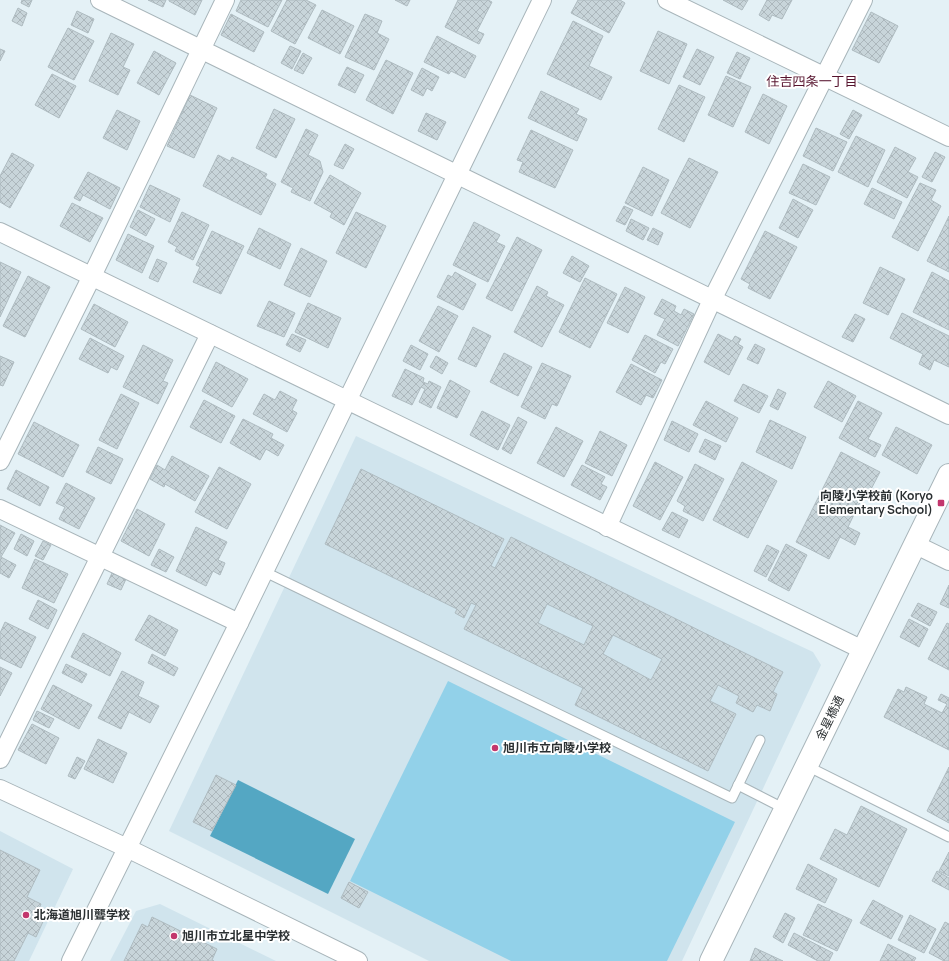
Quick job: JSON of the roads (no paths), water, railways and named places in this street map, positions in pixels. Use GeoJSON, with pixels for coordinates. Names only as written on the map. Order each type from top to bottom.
{"type":"FeatureCollection","features":[{"type":"Feature","properties":{"kind":"street"},"geometry":{"type":"LineString","coordinates":[[100,0],[949,415]]}},
{"type":"Feature","properties":{"kind":"street"},"geometry":{"type":"LineString","coordinates":[[0,461],[92,276],[225,0]]}},
{"type":"Feature","properties":{"kind":"street"},"geometry":{"type":"LineString","coordinates":[[72,961],[239,623],[345,401],[542,0]]}},
{"type":"Feature","properties":{"kind":"street"},"geometry":{"type":"LineString","coordinates":[[667,0],[949,137]]}},
{"type":"Feature","properties":{"kind":"street"},"geometry":{"type":"LineString","coordinates":[[607,527],[712,300],[863,0]]}},
{"type":"Feature","properties":{"kind":"street"},"geometry":{"type":"LineString","coordinates":[[0,232],[345,401],[863,650]]}},
{"type":"Feature","properties":{"kind":"street"},"geometry":{"type":"LineString","coordinates":[[0,759],[210,334]]}},
{"type":"Feature","properties":{"kind":"street","name":"金星橋通"},"geometry":{"type":"LineString","coordinates":[[711,961],[949,475]]}},
{"type":"Feature","properties":{"kind":"street"},"geometry":{"type":"LineString","coordinates":[[0,509],[100,555],[239,623]]}},
{"type":"Feature","properties":{"kind":"street"},"geometry":{"type":"LineString","coordinates":[[914,544],[949,561]]}},
{"type":"Feature","properties":{"kind":"street"},"geometry":{"type":"LineString","coordinates":[[0,789],[128,848],[358,961]]}},
{"type":"Feature","properties":{"kind":"lane"},"geometry":{"type":"LineString","coordinates":[[263,571],[732,798],[760,740]]}},
{"type":"Feature","properties":{"kind":"lane"},"geometry":{"type":"LineString","coordinates":[[807,766],[949,837]]}},
{"type":"Feature","properties":{"kind":"lane"},"geometry":{"type":"LineString","coordinates":[[738,785],[786,809]]}},
{"type":"Feature","properties":{"kind":"place","name":"向陵小学校前 (Koryo Elementary School)"},"geometry":{"type":"Point","coordinates":[941,503]}},
{"type":"Feature","properties":{"kind":"place","name":"旭川市立向陵小学校"},"geometry":{"type":"Point","coordinates":[495,748]}},
{"type":"Feature","properties":{"kind":"place","name":"北海道旭川聾学校"},"geometry":{"type":"Point","coordinates":[26,915]}},
{"type":"Feature","properties":{"kind":"place","name":"旭川市立北星中学校"},"geometry":{"type":"Point","coordinates":[174,936]}},
{"type":"Feature","properties":{"kind":"district","name":"住吉四条一丁目"},"geometry":{"type":"Point","coordinates":[812,81]}}]}
